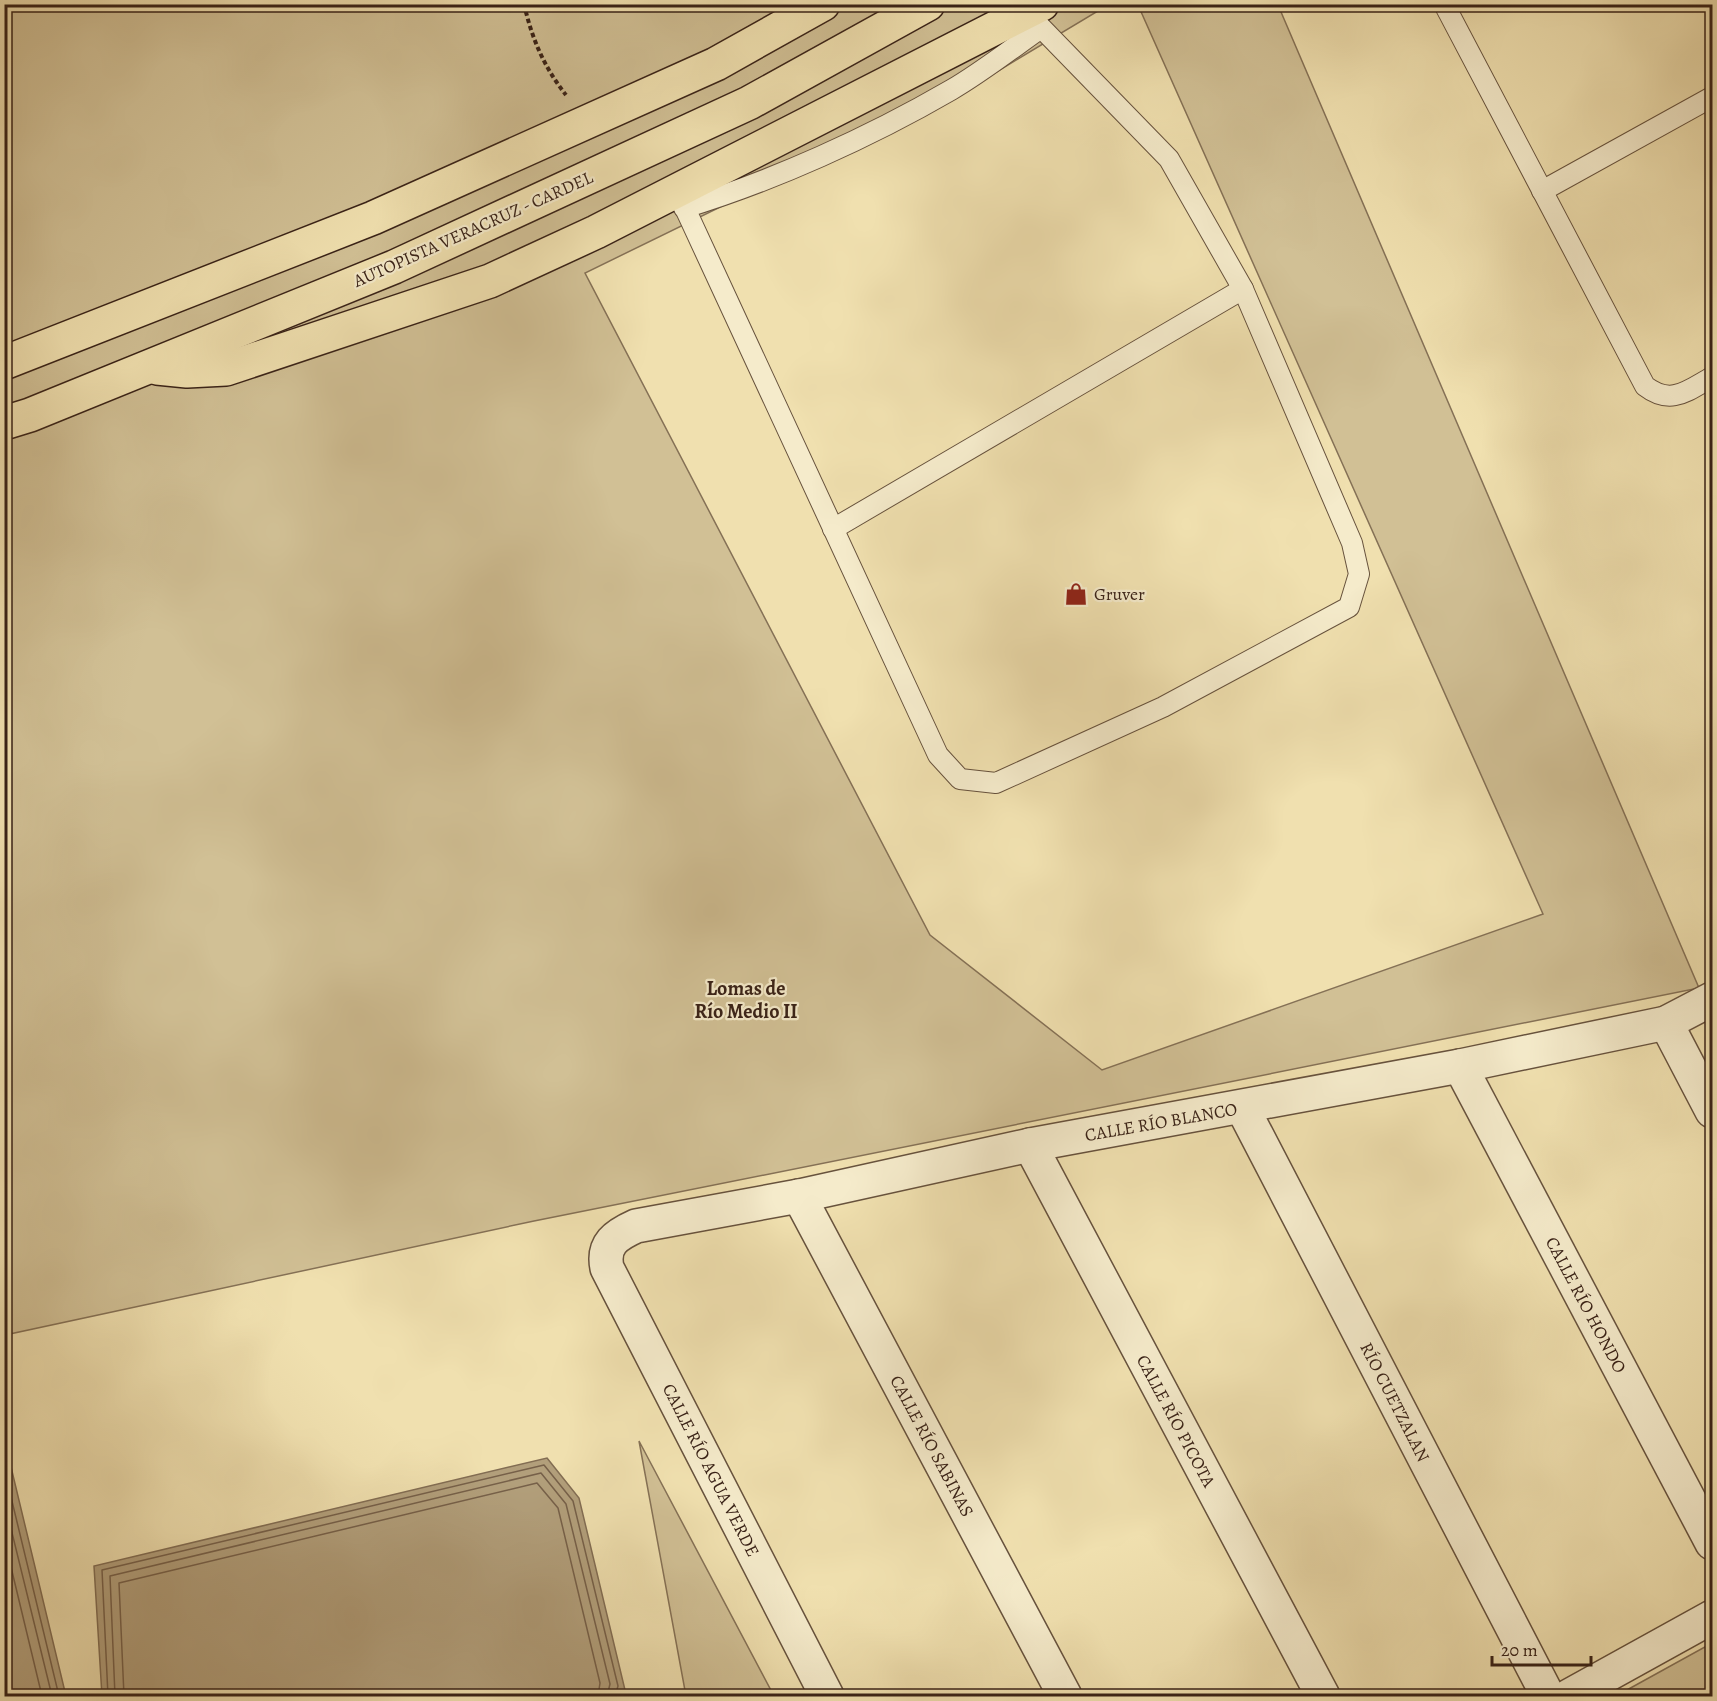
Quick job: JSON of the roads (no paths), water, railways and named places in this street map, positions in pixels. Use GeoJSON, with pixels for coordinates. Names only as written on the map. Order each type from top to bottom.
{"type":"FeatureCollection","features":[{"type":"Feature","properties":{"kind":"highway"},"geometry":{"type":"LineString","coordinates":[[4,363],[372,218],[716,64],[823,4]]}},
{"type":"Feature","properties":{"kind":"highway","name":"AUTOPISTA VERACRUZ - CARDEL"},"geometry":{"type":"LineString","coordinates":[[4,423],[30,415],[150,367],[394,267],[749,103],[928,4]]}},
{"type":"Feature","properties":{"kind":"highway"},"geometry":{"type":"LineString","coordinates":[[150,367],[187,371],[226,369],[490,281],[596,232],[681,199],[1036,15]]}},
{"type":"Feature","properties":{"kind":"street","name":"CALLE RÍO BLANCO"},"geometry":{"type":"LineString","coordinates":[[610,1243],[636,1226],[799,1196],[1030,1145],[1460,1066],[1666,1023],[1713,999]]}},
{"type":"Feature","properties":{"kind":"street"},"geometry":{"type":"LineString","coordinates":[[1666,1023],[1713,1111]]}},
{"type":"Feature","properties":{"kind":"street","name":"CALLE RÍO HONDO"},"geometry":{"type":"LineString","coordinates":[[1460,1066],[1713,1543]]}},
{"type":"Feature","properties":{"kind":"street","name":"RÍO CUETZALAN"},"geometry":{"type":"LineString","coordinates":[[1242,1107],[1548,1696]]}},
{"type":"Feature","properties":{"kind":"street","name":"CALLE RÍO PICOTA"},"geometry":{"type":"LineString","coordinates":[[1030,1145],[1323,1696]]}},
{"type":"Feature","properties":{"kind":"street","name":"CALLE RÍO SABINAS"},"geometry":{"type":"LineString","coordinates":[[799,1196],[1065,1696]]}},
{"type":"Feature","properties":{"kind":"street","name":"CALLE RÍO AGUA VERDE"},"geometry":{"type":"LineString","coordinates":[[610,1243],[604,1255],[607,1268],[827,1696]]}},
{"type":"Feature","properties":{"kind":"street"},"geometry":{"type":"LineString","coordinates":[[1569,1696],[1713,1617]]}},
{"type":"Feature","properties":{"kind":"lane"},"geometry":{"type":"LineString","coordinates":[[1444,4],[1645,386],[1658,396],[1680,395],[1713,377]]}},
{"type":"Feature","properties":{"kind":"lane"},"geometry":{"type":"LineString","coordinates":[[681,199],[938,755],[960,779],[996,783],[1163,708],[1349,607],[1359,574],[1352,543],[1243,289],[1169,159],[1036,15]]}},
{"type":"Feature","properties":{"kind":"lane"},"geometry":{"type":"LineString","coordinates":[[1542,191],[1713,97]]}},
{"type":"Feature","properties":{"kind":"lane"},"geometry":{"type":"LineString","coordinates":[[832,529],[1243,289]]}},
{"type":"Feature","properties":{"kind":"water"},"geometry":{"type":"Polygon","coordinates":[[[5,1442],[66,1696],[5,1696],[5,1442]]]}},
{"type":"Feature","properties":{"kind":"water"},"geometry":{"type":"Polygon","coordinates":[[[547,1458],[579,1498],[625,1690],[618,1696],[102,1696],[94,1566],[547,1458]]]}},
{"type":"Feature","properties":{"kind":"place","name":"Gruver"},"geometry":{"type":"Point","coordinates":[1076,594]}},
{"type":"Feature","properties":{"kind":"district","name":"Lomas de Río Medio II"},"geometry":{"type":"Point","coordinates":[746,1000]}}]}
